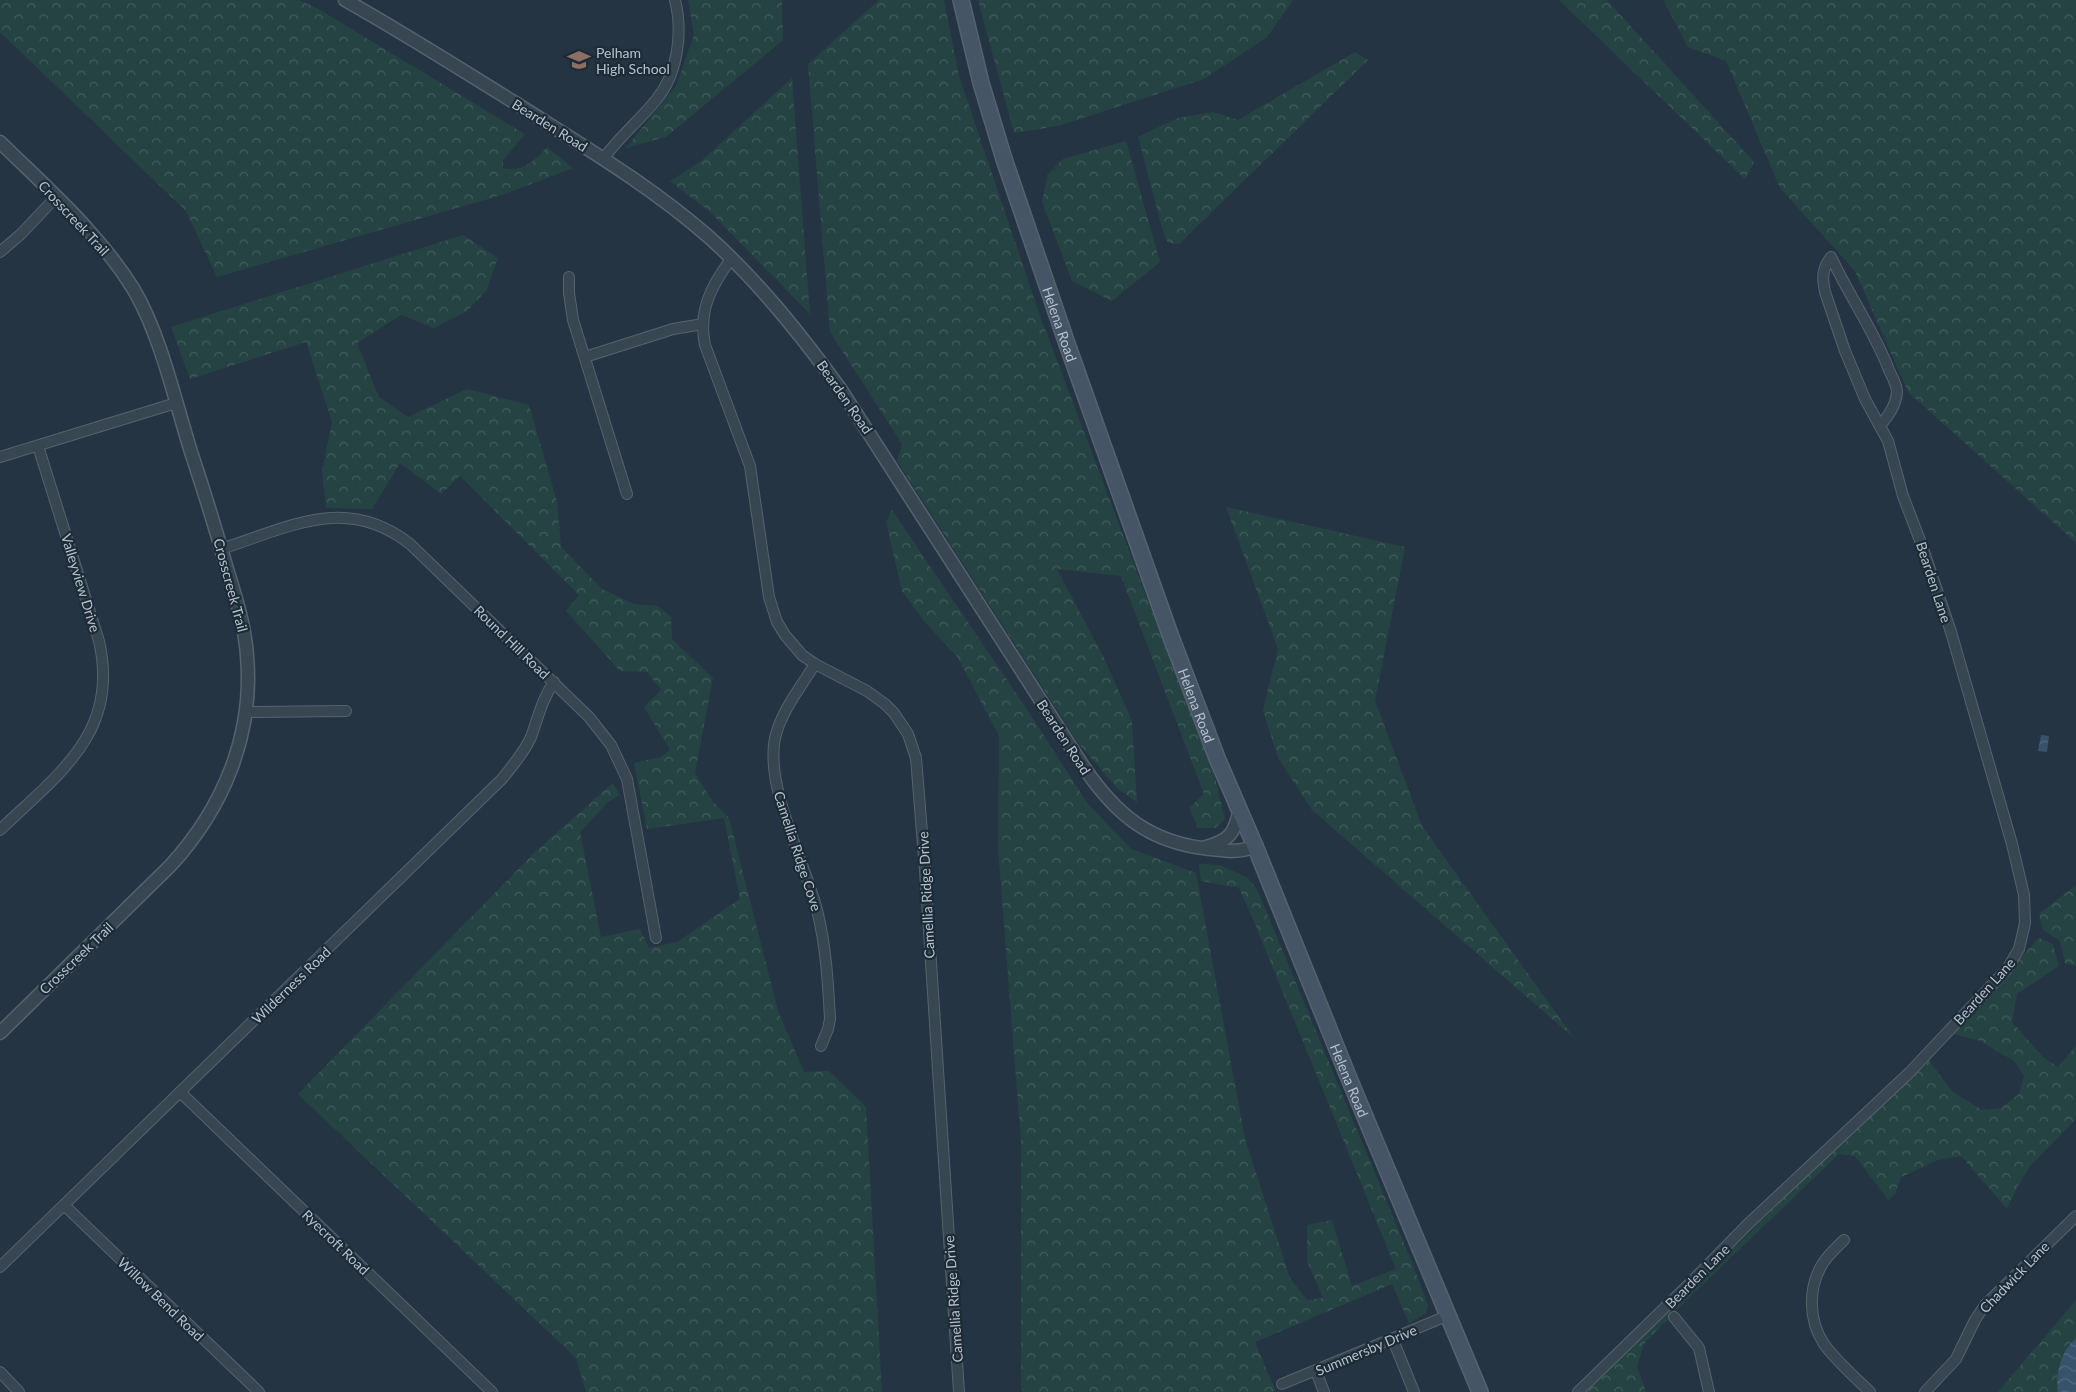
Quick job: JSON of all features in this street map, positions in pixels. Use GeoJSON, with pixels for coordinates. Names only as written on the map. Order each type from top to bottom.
{"type":"FeatureCollection","features":[{"type":"Feature","properties":{"kind":"main road","name":"Helena Road"},"geometry":{"type":"LineString","coordinates":[[961,0],[995,131],[1066,341],[1170,637],[1206,730],[1348,1076],[1480,1392]]}},
{"type":"Feature","properties":{"kind":"street","name":"Bearden Road"},"geometry":{"type":"LineString","coordinates":[[345,0],[604,158],[662,199],[711,240],[754,282],[793,326],[850,403],[1094,783],[1112,804],[1143,829],[1175,843],[1200,848],[1239,851],[1255,846]]}},
{"type":"Feature","properties":{"kind":"street"},"geometry":{"type":"LineString","coordinates":[[604,158],[622,136],[657,100],[666,85],[676,54],[678,21],[675,0]]}},
{"type":"Feature","properties":{"kind":"street","name":"Crosscreek Trail"},"geometry":{"type":"LineString","coordinates":[[0,142],[97,238],[142,305],[160,351],[222,549],[244,633],[248,667],[246,712],[238,748],[227,782],[209,816],[184,850],[0,1033]]}},
{"type":"Feature","properties":{"kind":"street"},"geometry":{"type":"LineString","coordinates":[[0,252],[21,234],[56,197]]}},
{"type":"Feature","properties":{"kind":"street","name":"Bearden Lane"},"geometry":{"type":"LineString","coordinates":[[1578,1392],[1688,1286],[1746,1225],[1909,1073],[2007,969],[2022,941],[2025,923],[2024,895],[2000,799],[1951,632],[1903,496],[1888,441],[1864,399],[1825,292],[1823,283],[1824,266],[1832,257],[1845,286],[1867,321],[1880,347],[1897,390],[1893,408],[1880,426]]}},
{"type":"Feature","properties":{"kind":"street"},"geometry":{"type":"LineString","coordinates":[[586,357],[673,330],[702,324],[708,295],[715,280],[731,259]]}},
{"type":"Feature","properties":{"kind":"street"},"geometry":{"type":"LineString","coordinates":[[570,277],[570,305],[627,494]]}},
{"type":"Feature","properties":{"kind":"street","name":"Camellia Ridge Drive"},"geometry":{"type":"LineString","coordinates":[[702,324],[705,345],[750,466],[772,608],[785,635],[802,655],[815,664],[867,691],[885,704],[894,713],[908,734],[916,758],[925,860],[959,1392]]}},
{"type":"Feature","properties":{"kind":"street"},"geometry":{"type":"LineString","coordinates":[[0,457],[176,403]]}},
{"type":"Feature","properties":{"kind":"street","name":"Valleyview Drive"},"geometry":{"type":"LineString","coordinates":[[0,830],[66,766],[83,746],[99,714],[102,699],[104,666],[100,641],[38,446]]}},
{"type":"Feature","properties":{"kind":"street","name":"Round Hill Road"},"geometry":{"type":"LineString","coordinates":[[222,549],[324,518],[355,518],[377,524],[410,544],[554,682],[600,730],[620,762],[631,794],[656,938]]}},
{"type":"Feature","properties":{"kind":"street","name":"Camellia Ridge Cove"},"geometry":{"type":"LineString","coordinates":[[815,664],[778,726],[773,764],[779,793],[812,890],[825,946],[830,1019],[828,1030],[821,1046]]}},
{"type":"Feature","properties":{"kind":"street","name":"Wilderness Road"},"geometry":{"type":"LineString","coordinates":[[0,1267],[502,779],[518,760],[530,738],[546,693],[554,682]]}},
{"type":"Feature","properties":{"kind":"street"},"geometry":{"type":"LineString","coordinates":[[246,712],[346,710]]}},
{"type":"Feature","properties":{"kind":"street"},"geometry":{"type":"LineString","coordinates":[[1200,848],[1224,840],[1231,835],[1240,810]]}},
{"type":"Feature","properties":{"kind":"street","name":"Ryecroft Road"},"geometry":{"type":"LineString","coordinates":[[180,1092],[492,1392]]}},
{"type":"Feature","properties":{"kind":"street","name":"Willow Bend Road"},"geometry":{"type":"LineString","coordinates":[[64,1205],[259,1392]]}},
{"type":"Feature","properties":{"kind":"street","name":"Chadwick Lane"},"geometry":{"type":"LineString","coordinates":[[1925,1392],[1956,1359],[1984,1305],[2076,1216]]}},
{"type":"Feature","properties":{"kind":"street"},"geometry":{"type":"LineString","coordinates":[[1844,1240],[1829,1255],[1818,1272],[1813,1291],[1814,1321],[1820,1336],[1830,1351],[1870,1392]]}},
{"type":"Feature","properties":{"kind":"street","name":"Summersby Drive"},"geometry":{"type":"LineString","coordinates":[[1282,1384],[1393,1340],[1449,1315]]}},
{"type":"Feature","properties":{"kind":"street"},"geometry":{"type":"LineString","coordinates":[[1674,1317],[1699,1348],[1709,1392]]}},
{"type":"Feature","properties":{"kind":"street"},"geometry":{"type":"LineString","coordinates":[[1393,1340],[1414,1392]]}},
{"type":"Feature","properties":{"kind":"street"},"geometry":{"type":"LineString","coordinates":[[1316,1371],[1324,1392]]}},
{"type":"Feature","properties":{"kind":"street"},"geometry":{"type":"LineString","coordinates":[[0,1372],[19,1392]]}},
{"type":"Feature","properties":{"kind":"green space"},"geometry":{"type":"Polygon","coordinates":[[[0,0],[299,0],[320,10],[525,134],[503,160],[503,168],[516,169],[522,167],[533,161],[547,147],[573,168],[502,195],[217,277],[186,211],[0,32],[0,0]]]}},
{"type":"Feature","properties":{"kind":"green space"},"geometry":{"type":"Polygon","coordinates":[[[688,0],[782,0],[783,40],[666,137],[626,148],[676,86],[694,35],[688,0]]]}},
{"type":"Feature","properties":{"kind":"green space"},"geometry":{"type":"Polygon","coordinates":[[[879,0],[944,0],[959,76],[1039,313],[1215,778],[1225,819],[1215,828],[1198,828],[1189,808],[1204,794],[1121,576],[1057,569],[1104,658],[1132,721],[1137,802],[1118,789],[1079,744],[897,461],[902,444],[830,332],[808,64],[879,0]]]}},
{"type":"Feature","properties":{"kind":"green space"},"geometry":{"type":"Polygon","coordinates":[[[978,0],[1293,0],[1267,37],[1204,79],[1058,126],[1014,133],[978,0]]]}},
{"type":"Feature","properties":{"kind":"green space"},"geometry":{"type":"Polygon","coordinates":[[[1559,0],[1607,0],[1754,162],[1745,179],[1559,0]]]}},
{"type":"Feature","properties":{"kind":"green space"},"geometry":{"type":"Polygon","coordinates":[[[1663,0],[2076,0],[2076,543],[1908,392],[1855,271],[1780,188],[1726,61],[1688,47],[1663,0]]]}},
{"type":"Feature","properties":{"kind":"green space"},"geometry":{"type":"Polygon","coordinates":[[[1355,52],[1368,60],[1179,244],[1168,243],[1162,228],[1138,137],[1178,118],[1213,112],[1238,120],[1355,52]]]}},
{"type":"Feature","properties":{"kind":"green space"},"geometry":{"type":"Polygon","coordinates":[[[792,78],[810,314],[710,212],[670,181],[700,162],[792,78]]]}},
{"type":"Feature","properties":{"kind":"green space"},"geometry":{"type":"Polygon","coordinates":[[[1126,141],[1160,262],[1112,301],[1072,281],[1042,202],[1048,174],[1063,159],[1126,141]]]}},
{"type":"Feature","properties":{"kind":"green space"},"geometry":{"type":"Polygon","coordinates":[[[463,235],[498,258],[486,291],[467,311],[434,328],[401,315],[357,343],[379,397],[408,417],[467,389],[529,405],[557,502],[561,547],[602,589],[634,604],[658,606],[671,617],[672,639],[713,678],[695,773],[713,802],[729,818],[778,1011],[804,1072],[829,1071],[866,1107],[882,1392],[586,1392],[576,1358],[298,1094],[535,852],[613,783],[620,795],[608,802],[580,832],[601,937],[640,929],[649,948],[677,942],[740,899],[724,818],[647,829],[634,763],[661,757],[670,750],[644,707],[661,690],[647,672],[620,671],[566,611],[579,595],[460,476],[441,494],[400,463],[372,509],[326,508],[322,471],[332,422],[306,342],[190,379],[171,327],[463,235]]]}},
{"type":"Feature","properties":{"kind":"green space"},"geometry":{"type":"Polygon","coordinates":[[[1226,507],[1405,547],[1375,701],[1422,826],[1574,1038],[1312,810],[1278,758],[1263,710],[1278,649],[1226,507]]]}},
{"type":"Feature","properties":{"kind":"green space"},"geometry":{"type":"Polygon","coordinates":[[[892,510],[1030,714],[1088,804],[1131,849],[1196,873],[1245,1139],[1290,1278],[1307,1300],[1323,1298],[1307,1261],[1307,1225],[1332,1220],[1352,1286],[1396,1269],[1239,888],[1201,881],[1199,864],[1219,865],[1247,877],[1257,889],[1413,1265],[1428,1305],[1426,1313],[1409,1323],[1392,1284],[1255,1342],[1276,1392],[1023,1392],[1021,1386],[1021,1142],[998,848],[999,736],[958,658],[924,621],[902,591],[886,522],[892,510]]]}},
{"type":"Feature","properties":{"kind":"green space"},"geometry":{"type":"Polygon","coordinates":[[[2076,885],[2076,966],[2065,963],[2060,941],[2043,930],[2039,914],[2076,885]]]}},
{"type":"Feature","properties":{"kind":"green space"},"geometry":{"type":"Polygon","coordinates":[[[2039,938],[2053,944],[2059,966],[2017,994],[2012,1022],[2043,1057],[2058,1067],[2076,1046],[2076,1119],[2031,1165],[2007,1209],[1961,1156],[1938,1160],[1901,1177],[1895,1194],[1888,1200],[1855,1156],[1839,1154],[1674,1312],[1644,1344],[1637,1366],[1646,1392],[1585,1392],[1927,1058],[1953,1092],[1982,1110],[2001,1108],[2019,1094],[2024,1076],[2014,1061],[1980,1041],[1950,1033],[2039,938]]]}},
{"type":"Feature","properties":{"kind":"green space"},"geometry":{"type":"Polygon","coordinates":[[[2076,1300],[2076,1392],[1998,1392],[2076,1300]]]}},
{"type":"Feature","properties":{"kind":"water"},"geometry":{"type":"Polygon","coordinates":[[[2041,735],[2049,736],[2047,752],[2038,751],[2041,735]]]}},
{"type":"Feature","properties":{"kind":"water"},"geometry":{"type":"Polygon","coordinates":[[[2076,1339],[2076,1392],[2058,1392],[2057,1378],[2060,1363],[2066,1349],[2076,1339]]]}},
{"type":"Feature","properties":{"kind":"place","name":"Pelham High School"},"geometry":{"type":"Point","coordinates":[579,60]}}]}
